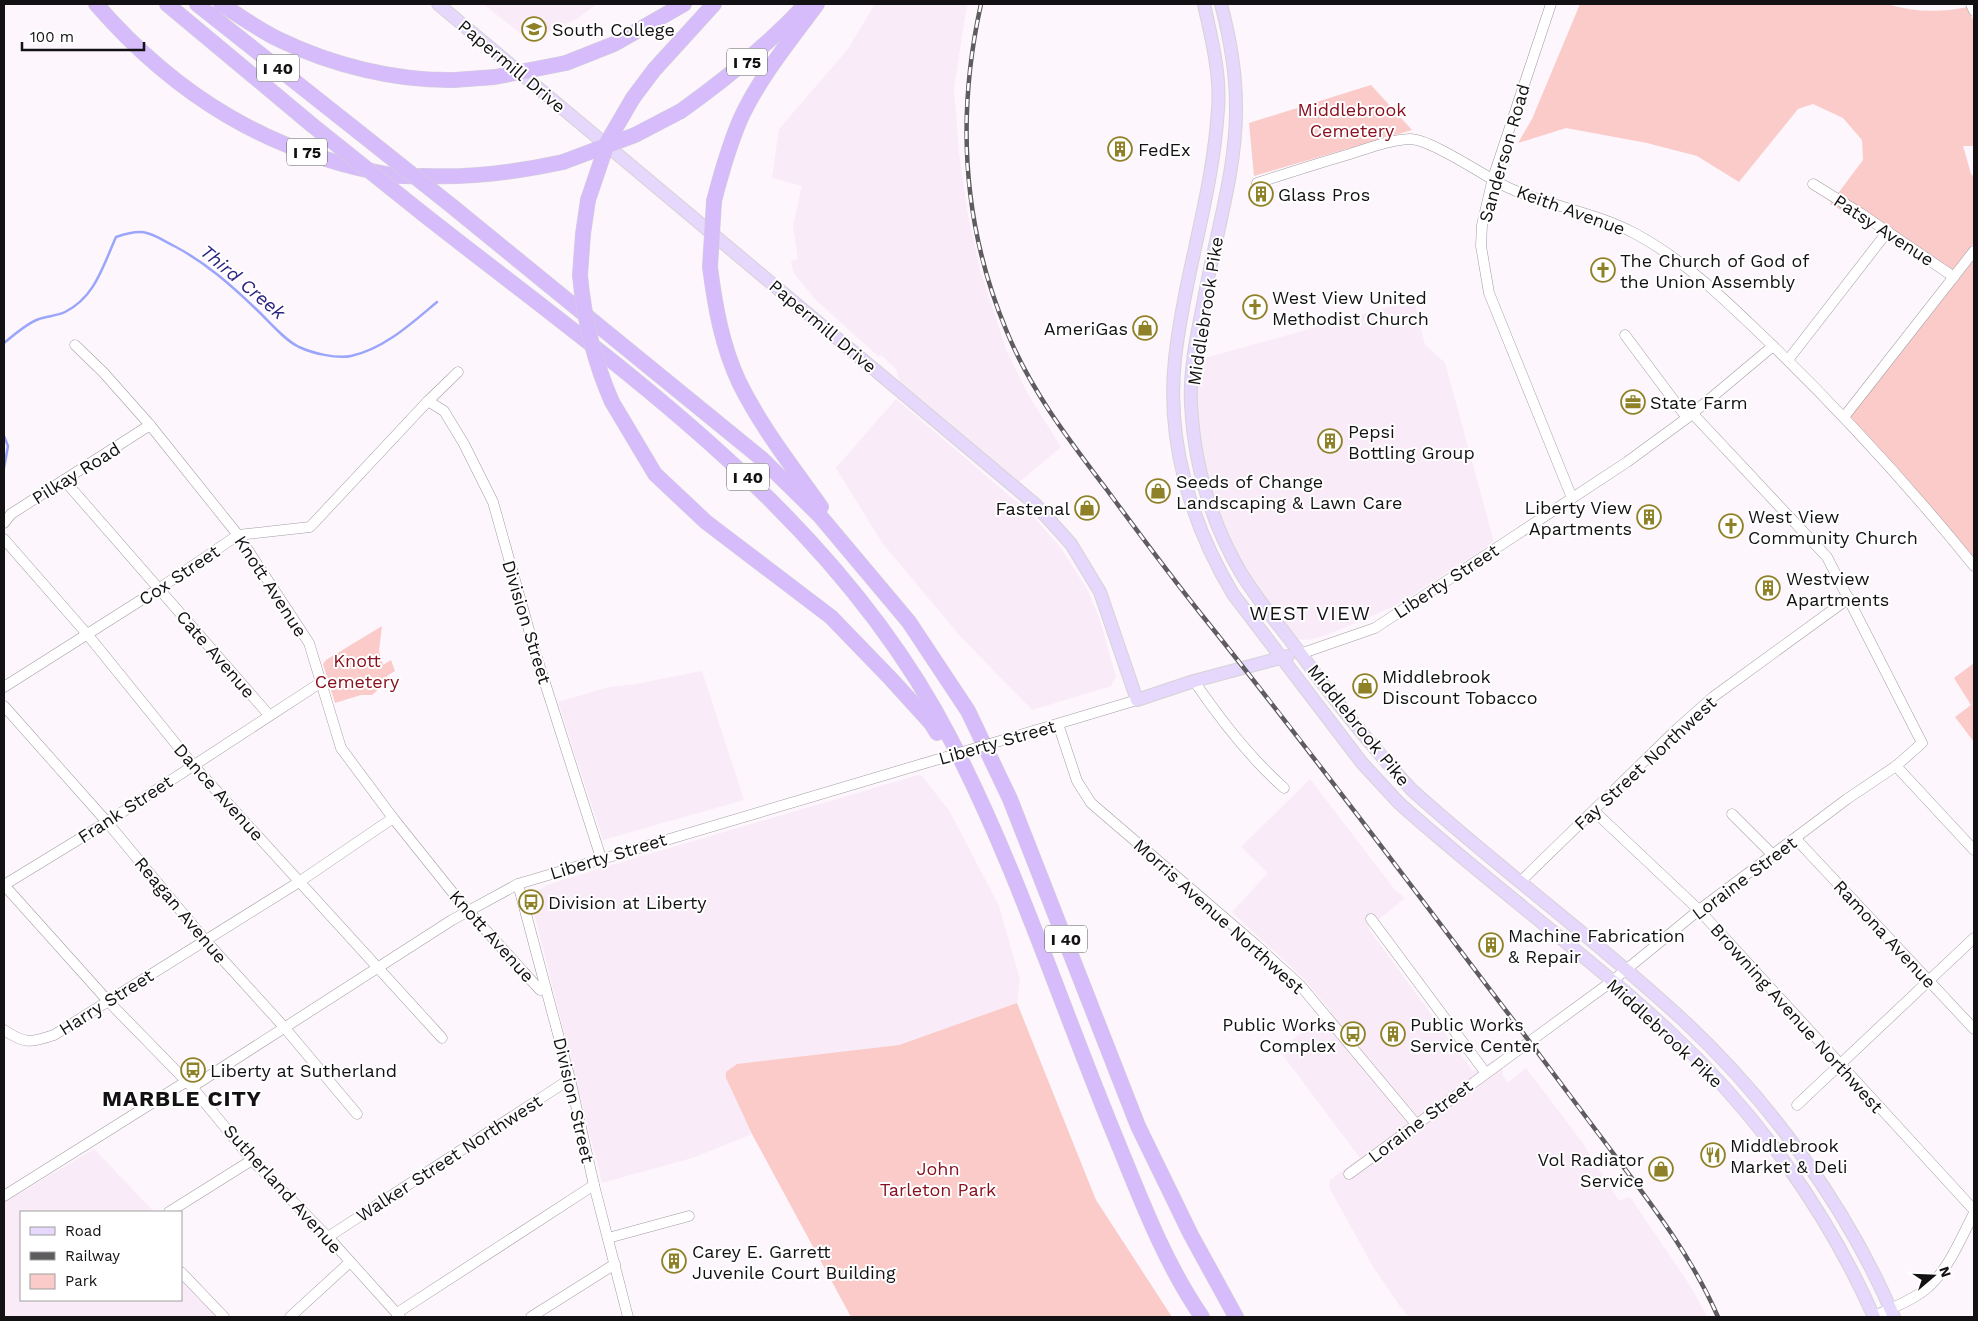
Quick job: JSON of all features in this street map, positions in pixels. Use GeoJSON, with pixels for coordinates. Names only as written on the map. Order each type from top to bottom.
{"type":"FeatureCollection","features":[{"type":"Feature","properties":{"kind":"highway","name":"I 75"},"geometry":{"type":"LineString","coordinates":[[96,4],[138,50],[200,100],[279,143],[392,175],[451,177],[519,171],[563,162],[635,135],[681,111],[741,67],[779,33],[806,4]]}},
{"type":"Feature","properties":{"kind":"highway","name":"I 40"},"geometry":{"type":"LineString","coordinates":[[167,4],[312,125],[651,394],[740,469],[799,528],[857,595],[908,668],[949,736],[987,818],[1152,1225],[1202,1317]]}},
{"type":"Feature","properties":{"kind":"highway","name":"I 40"},"geometry":{"type":"LineString","coordinates":[[197,4],[453,207],[762,459],[820,516],[909,622],[968,711],[1010,799],[1138,1126],[1191,1235],[1236,1317]]}},
{"type":"Feature","properties":{"kind":"highway"},"geometry":{"type":"LineString","coordinates":[[221,4],[280,40],[330,60],[404,77],[454,80],[495,78],[566,63],[614,44],[684,4]]}},
{"type":"Feature","properties":{"kind":"highway"},"geometry":{"type":"LineString","coordinates":[[714,4],[660,64],[633,98],[608,141],[588,200],[582,234],[580,275],[588,334],[595,359],[612,402],[655,474],[706,522],[831,617],[891,678],[931,723],[987,818]]}},
{"type":"Feature","properties":{"kind":"highway"},"geometry":{"type":"LineString","coordinates":[[817,4],[769,70],[741,119],[724,164],[714,201],[710,267],[714,304],[723,337],[739,381],[764,426],[870,575]]}},
{"type":"Feature","properties":{"kind":"main road","name":"Papermill Drive"},"geometry":{"type":"LineString","coordinates":[[438,4],[1035,504],[1070,544],[1100,592],[1137,700]]}},
{"type":"Feature","properties":{"kind":"main road","name":"Middlebrook Pike"},"geometry":{"type":"LineString","coordinates":[[1204,4],[1213,47],[1219,107],[1205,204],[1184,304],[1175,360],[1174,410],[1177,444],[1191,503],[1207,546],[1233,594],[1362,763],[1399,802],[1670,1033],[1699,1061],[1765,1136],[1820,1215],[1850,1267],[1874,1317]]}},
{"type":"Feature","properties":{"kind":"main road","name":"Middlebrook Pike"},"geometry":{"type":"LineString","coordinates":[[1221,4],[1233,60],[1236,107],[1230,163],[1192,362],[1190,403],[1194,442],[1208,501],[1225,541],[1242,573],[1300,654],[1376,751],[1412,790],[1682,1019],[1718,1054],[1778,1125],[1821,1183],[1865,1259],[1892,1313]]}},
{"type":"Feature","properties":{"kind":"main road","name":"Liberty Street"},"geometry":{"type":"LineString","coordinates":[[1137,700],[1194,681],[1300,654]]}},
{"type":"Feature","properties":{"kind":"main road"},"geometry":{"type":"LineString","coordinates":[[1765,1136],[1778,1125]]}},
{"type":"Feature","properties":{"kind":"street","name":"Sanderson Road"},"geometry":{"type":"LineString","coordinates":[[1551,4],[1492,178],[1482,225],[1481,246],[1488,293],[1572,498]]}},
{"type":"Feature","properties":{"kind":"street"},"geometry":{"type":"LineString","coordinates":[[1971,4],[1974,11]]}},
{"type":"Feature","properties":{"kind":"street","name":"Keith Avenue"},"geometry":{"type":"LineString","coordinates":[[1257,183],[1389,142],[1412,139],[1429,145],[1509,188],[1602,218],[1641,238],[1671,255],[1705,281],[1788,360],[1844,417],[1936,519],[1974,566]]}},
{"type":"Feature","properties":{"kind":"street","name":"Patsy Avenue"},"geometry":{"type":"LineString","coordinates":[[1813,184],[1888,231],[1954,277]]}},
{"type":"Feature","properties":{"kind":"street"},"geometry":{"type":"LineString","coordinates":[[1788,360],[1888,231]]}},
{"type":"Feature","properties":{"kind":"street"},"geometry":{"type":"LineString","coordinates":[[1844,417],[1974,251]]}},
{"type":"Feature","properties":{"kind":"street"},"geometry":{"type":"LineString","coordinates":[[1625,335],[1690,416],[1811,538],[1827,557],[1849,598]]}},
{"type":"Feature","properties":{"kind":"street","name":"Knott Avenue"},"geometry":{"type":"LineString","coordinates":[[75,344],[103,372],[150,425],[238,535],[309,643],[341,748],[393,818],[468,910],[543,989]]}},
{"type":"Feature","properties":{"kind":"street","name":"Liberty Street"},"geometry":{"type":"LineString","coordinates":[[1300,654],[1375,628],[1627,462],[1690,416],[1773,346]]}},
{"type":"Feature","properties":{"kind":"street","name":"Cox Street"},"geometry":{"type":"LineString","coordinates":[[4,687],[160,588],[238,535],[310,527],[428,401],[458,372]]}},
{"type":"Feature","properties":{"kind":"street","name":"Division Street"},"geometry":{"type":"LineString","coordinates":[[428,401],[444,411],[464,444],[493,502],[536,655],[601,858]]}},
{"type":"Feature","properties":{"kind":"street","name":"Pilkay Road"},"geometry":{"type":"LineString","coordinates":[[4,523],[11,514],[150,425]]}},
{"type":"Feature","properties":{"kind":"street","name":"Cate Avenue"},"geometry":{"type":"LineString","coordinates":[[64,480],[269,715]]}},
{"type":"Feature","properties":{"kind":"street","name":"Dance Avenue"},"geometry":{"type":"LineString","coordinates":[[4,539],[87,634],[193,765],[442,1038]]}},
{"type":"Feature","properties":{"kind":"street","name":"Loraine Street"},"geometry":{"type":"LineString","coordinates":[[1349,1174],[1485,1072],[1611,982],[1699,910],[1847,799],[1896,766],[1922,743],[1849,598]]}},
{"type":"Feature","properties":{"kind":"street","name":"Fay Street Northwest"},"geometry":{"type":"LineString","coordinates":[[1520,882],[1677,729],[1713,697],[1849,598]]}},
{"type":"Feature","properties":{"kind":"street"},"geometry":{"type":"LineString","coordinates":[[1194,681],[1244,746],[1268,774],[1284,788]]}},
{"type":"Feature","properties":{"kind":"street","name":"Frank Street"},"geometry":{"type":"LineString","coordinates":[[4,885],[107,822],[320,683]]}},
{"type":"Feature","properties":{"kind":"street","name":"Liberty Street"},"geometry":{"type":"LineString","coordinates":[[4,1196],[284,1027],[468,910],[518,884],[1137,700]]}},
{"type":"Feature","properties":{"kind":"street","name":"Reagan Avenue"},"geometry":{"type":"LineString","coordinates":[[4,706],[107,822],[205,940],[284,1027],[357,1114]]}},
{"type":"Feature","properties":{"kind":"street","name":"Morris Avenue Northwest"},"geometry":{"type":"LineString","coordinates":[[1058,724],[1077,781],[1091,803],[1300,985],[1416,1124]]}},
{"type":"Feature","properties":{"kind":"street"},"geometry":{"type":"LineString","coordinates":[[1896,766],[1974,850]]}},
{"type":"Feature","properties":{"kind":"street","name":"Browning Avenue Northwest"},"geometry":{"type":"LineString","coordinates":[[1594,811],[1699,910],[1839,1066],[1974,1212]]}},
{"type":"Feature","properties":{"kind":"street"},"geometry":{"type":"LineString","coordinates":[[1732,814],[1774,855]]}},
{"type":"Feature","properties":{"kind":"street","name":"Harry Street"},"geometry":{"type":"LineString","coordinates":[[4,1030],[21,1041],[34,1042],[54,1035],[299,882],[393,818]]}},
{"type":"Feature","properties":{"kind":"street","name":"Ramona Avenue"},"geometry":{"type":"LineString","coordinates":[[1796,839],[1974,1029]]}},
{"type":"Feature","properties":{"kind":"street","name":"Division Street"},"geometry":{"type":"LineString","coordinates":[[518,884],[543,989],[570,1078],[594,1185],[628,1317]]}},
{"type":"Feature","properties":{"kind":"street","name":"Sutherland Avenue"},"geometry":{"type":"LineString","coordinates":[[4,885],[108,1001],[190,1084],[252,1160],[328,1237],[398,1315]]}},
{"type":"Feature","properties":{"kind":"street"},"geometry":{"type":"LineString","coordinates":[[1371,919],[1485,1072]]}},
{"type":"Feature","properties":{"kind":"street"},"geometry":{"type":"LineString","coordinates":[[1797,1105],[1974,938]]}},
{"type":"Feature","properties":{"kind":"street","name":"Walker Street Northwest"},"geometry":{"type":"LineString","coordinates":[[328,1237],[570,1078]]}},
{"type":"Feature","properties":{"kind":"street"},"geometry":{"type":"LineString","coordinates":[[171,1211],[252,1160]]}},
{"type":"Feature","properties":{"kind":"street"},"geometry":{"type":"LineString","coordinates":[[398,1315],[594,1185]]}},
{"type":"Feature","properties":{"kind":"street"},"geometry":{"type":"LineString","coordinates":[[1874,1317],[1892,1313],[1935,1280],[1974,1212]]}},
{"type":"Feature","properties":{"kind":"street"},"geometry":{"type":"LineString","coordinates":[[608,1238],[689,1216]]}},
{"type":"Feature","properties":{"kind":"street"},"geometry":{"type":"LineString","coordinates":[[290,1317],[350,1262]]}},
{"type":"Feature","properties":{"kind":"street"},"geometry":{"type":"LineString","coordinates":[[531,1317],[615,1264]]}},
{"type":"Feature","properties":{"kind":"street"},"geometry":{"type":"LineString","coordinates":[[182,1273],[224,1317]]}},
{"type":"Feature","properties":{"kind":"shaded area","name":"South College"},"geometry":{"type":"Polygon","coordinates":[[[483,4],[597,4],[577,19],[529,40],[483,4]]]}},
{"type":"Feature","properties":{"kind":"shaded area"},"geometry":{"type":"Polygon","coordinates":[[[875,4],[967,4],[954,88],[959,154],[968,215],[980,270],[1007,352],[1029,396],[1061,447],[1019,482],[900,383],[896,369],[881,355],[878,356],[815,299],[793,270],[791,261],[798,259],[793,226],[802,186],[772,178],[779,129],[848,49],[875,4]]]}},
{"type":"Feature","properties":{"kind":"shaded area"},"geometry":{"type":"Polygon","coordinates":[[[1414,300],[1425,345],[1445,363],[1494,542],[1395,606],[1327,635],[1308,640],[1299,639],[1289,631],[1247,572],[1226,534],[1212,499],[1203,461],[1196,407],[1198,360],[1414,300]]]}},
{"type":"Feature","properties":{"kind":"shaded area"},"geometry":{"type":"Polygon","coordinates":[[[896,399],[1032,515],[1061,548],[1088,591],[1100,620],[1116,677],[1111,686],[1032,710],[960,636],[883,544],[836,468],[896,399]]]}},
{"type":"Feature","properties":{"kind":"shaded area"},"geometry":{"type":"Polygon","coordinates":[[[702,671],[744,800],[603,840],[558,702],[609,687],[636,684],[702,671]]]}},
{"type":"Feature","properties":{"kind":"shaded area"},"geometry":{"type":"Polygon","coordinates":[[[918,775],[922,776],[950,812],[999,906],[1020,980],[1017,1003],[899,1045],[737,1064],[726,1078],[752,1134],[695,1157],[602,1183],[533,909],[534,897],[538,891],[547,885],[595,870],[918,775]]]}},
{"type":"Feature","properties":{"kind":"shaded area"},"geometry":{"type":"Polygon","coordinates":[[[1310,779],[1395,890],[1405,898],[1368,928],[1472,1070],[1476,1071],[1495,1059],[1502,1068],[1503,1076],[1508,1083],[1526,1068],[1582,1142],[1619,1201],[1630,1197],[1691,1287],[1707,1317],[1409,1317],[1399,1305],[1372,1265],[1329,1187],[1330,1180],[1360,1158],[1279,1050],[1331,1011],[1303,978],[1232,912],[1268,873],[1241,847],[1310,779]]]}},
{"type":"Feature","properties":{"kind":"shaded area"},"geometry":{"type":"Polygon","coordinates":[[[94,1149],[153,1211],[20,1211],[20,1301],[182,1301],[182,1280],[218,1317],[4,1317],[4,1203],[94,1149]]]}},
{"type":"Feature","properties":{"kind":"green space"},"geometry":{"type":"Polygon","coordinates":[[[1580,4],[1887,4],[1927,11],[1967,7],[1974,22],[1974,146],[1963,146],[1971,174],[1974,177],[1974,243],[1947,277],[1891,237],[1830,204],[1863,160],[1862,140],[1843,118],[1813,104],[1798,109],[1739,182],[1697,156],[1647,143],[1566,128],[1518,143],[1532,119],[1580,4]]]}},
{"type":"Feature","properties":{"kind":"green space","name":"Middlebrook Cemetery"},"geometry":{"type":"Polygon","coordinates":[[[1371,85],[1412,130],[1254,176],[1249,123],[1371,85]]]}},
{"type":"Feature","properties":{"kind":"green space"},"geometry":{"type":"Polygon","coordinates":[[[1974,258],[1974,563],[1850,416],[1974,258]]]}},
{"type":"Feature","properties":{"kind":"green space","name":"Knott Cemetery"},"geometry":{"type":"Polygon","coordinates":[[[382,626],[379,651],[383,665],[391,660],[395,671],[387,676],[388,681],[372,695],[361,695],[335,703],[323,664],[326,660],[382,626]]]}},
{"type":"Feature","properties":{"kind":"green space"},"geometry":{"type":"Polygon","coordinates":[[[1974,663],[1974,742],[1955,717],[1971,705],[1954,678],[1974,663]]]}},
{"type":"Feature","properties":{"kind":"green space","name":"John Tarleton Park"},"geometry":{"type":"Polygon","coordinates":[[[1017,1003],[1096,1200],[1172,1317],[851,1317],[752,1134],[726,1078],[726,1072],[737,1064],[899,1045],[1017,1003]]]}},
{"type":"Feature","properties":{"kind":"waterway","name":"Third Creek"},"geometry":{"type":"LineString","coordinates":[[4,343],[34,321],[65,312],[75,306],[84,298],[97,280],[116,237],[134,232],[153,235],[198,260],[237,291],[287,339],[299,347],[317,353],[345,357],[375,348],[397,334],[437,302]]}},
{"type":"Feature","properties":{"kind":"waterway","name":"Third Creek"},"geometry":{"type":"LineString","coordinates":[[4,436],[8,446],[4,468]]}},
{"type":"Feature","properties":{"kind":"railway"},"geometry":{"type":"LineString","coordinates":[[981,4],[973,46],[966,129],[972,211],[980,252],[992,292],[1007,332],[1027,375],[1065,434],[1154,553],[1362,820],[1642,1192],[1684,1252],[1718,1317]]}},
{"type":"Feature","properties":{"kind":"place","name":"South College"},"geometry":{"type":"Point","coordinates":[534,29]}},
{"type":"Feature","properties":{"kind":"place","name":"FedEx"},"geometry":{"type":"Point","coordinates":[1120,149]}},
{"type":"Feature","properties":{"kind":"place","name":"Glass Pros"},"geometry":{"type":"Point","coordinates":[1261,194]}},
{"type":"Feature","properties":{"kind":"place","name":"The Church of God of the Union Assembly"},"geometry":{"type":"Point","coordinates":[1603,270]}},
{"type":"Feature","properties":{"kind":"place","name":"West View United Methodist Church"},"geometry":{"type":"Point","coordinates":[1255,307]}},
{"type":"Feature","properties":{"kind":"place","name":"AmeriGas"},"geometry":{"type":"Point","coordinates":[1145,328]}},
{"type":"Feature","properties":{"kind":"place","name":"State Farm"},"geometry":{"type":"Point","coordinates":[1633,402]}},
{"type":"Feature","properties":{"kind":"place","name":"Pepsi Bottling Group"},"geometry":{"type":"Point","coordinates":[1330,441]}},
{"type":"Feature","properties":{"kind":"place","name":"Seeds of Change Landscaping & Lawn Care"},"geometry":{"type":"Point","coordinates":[1158,491]}},
{"type":"Feature","properties":{"kind":"place","name":"Fastenal"},"geometry":{"type":"Point","coordinates":[1087,508]}},
{"type":"Feature","properties":{"kind":"place","name":"Liberty View Apartments"},"geometry":{"type":"Point","coordinates":[1649,517]}},
{"type":"Feature","properties":{"kind":"place","name":"West View Community Church"},"geometry":{"type":"Point","coordinates":[1731,526]}},
{"type":"Feature","properties":{"kind":"place","name":"Westview Apartments"},"geometry":{"type":"Point","coordinates":[1768,588]}},
{"type":"Feature","properties":{"kind":"place","name":"Middlebrook Discount Tobacco"},"geometry":{"type":"Point","coordinates":[1365,686]}},
{"type":"Feature","properties":{"kind":"place","name":"Division at Liberty"},"geometry":{"type":"Point","coordinates":[531,902]}},
{"type":"Feature","properties":{"kind":"place","name":"Machine Fabrication & Repair"},"geometry":{"type":"Point","coordinates":[1491,945]}},
{"type":"Feature","properties":{"kind":"place","name":"Public Works Complex"},"geometry":{"type":"Point","coordinates":[1353,1034]}},
{"type":"Feature","properties":{"kind":"place","name":"Public Works Service Center"},"geometry":{"type":"Point","coordinates":[1393,1034]}},
{"type":"Feature","properties":{"kind":"place","name":"Liberty at Sutherland"},"geometry":{"type":"Point","coordinates":[193,1070]}},
{"type":"Feature","properties":{"kind":"place","name":"Middlebrook Market & Deli"},"geometry":{"type":"Point","coordinates":[1713,1155]}},
{"type":"Feature","properties":{"kind":"place","name":"Vol Radiator Service"},"geometry":{"type":"Point","coordinates":[1661,1169]}},
{"type":"Feature","properties":{"kind":"place","name":"Carey E. Garrett Juvenile Court Building"},"geometry":{"type":"Point","coordinates":[674,1261]}},
{"type":"Feature","properties":{"kind":"district","name":"WEST VIEW"},"geometry":{"type":"Point","coordinates":[1310,613]}},
{"type":"Feature","properties":{"kind":"district","name":"MARBLE CITY"},"geometry":{"type":"Point","coordinates":[182,1098]}}]}
